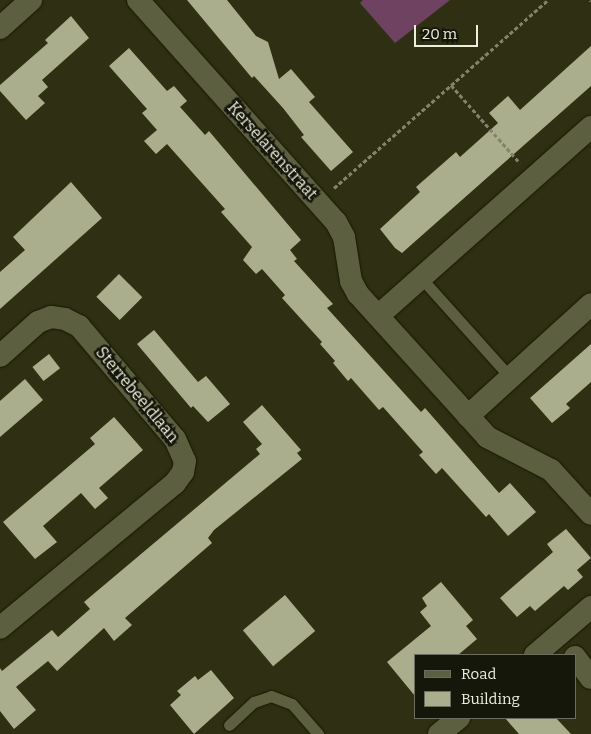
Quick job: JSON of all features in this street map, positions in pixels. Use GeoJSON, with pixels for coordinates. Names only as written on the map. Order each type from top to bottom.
{"type":"FeatureCollection","features":[{"type":"Feature","properties":{"kind":"street"},"geometry":{"type":"LineString","coordinates":[[0,28],[31,0]]}},
{"type":"Feature","properties":{"kind":"street","name":"Kerselarenstraat"},"geometry":{"type":"LineString","coordinates":[[138,0],[318,202],[344,237],[351,281],[358,294],[487,437],[551,470],[591,514]]}},
{"type":"Feature","properties":{"kind":"street"},"geometry":{"type":"LineString","coordinates":[[378,316],[422,279],[591,127]]}},
{"type":"Feature","properties":{"kind":"street"},"geometry":{"type":"LineString","coordinates":[[468,416],[591,304]]}},
{"type":"Feature","properties":{"kind":"street","name":"Sterrebeeldlaan"},"geometry":{"type":"LineString","coordinates":[[0,356],[38,322],[51,317],[65,318],[78,326],[175,439],[185,461],[183,472],[175,483],[0,628]]}},
{"type":"Feature","properties":{"kind":"street"},"geometry":{"type":"LineString","coordinates":[[536,654],[591,607]]}},
{"type":"Feature","properties":{"kind":"street"},"geometry":{"type":"LineString","coordinates":[[558,636],[572,654]]}},
{"type":"Feature","properties":{"kind":"street"},"geometry":{"type":"LineString","coordinates":[[576,659],[591,678]]}},
{"type":"Feature","properties":{"kind":"street"},"geometry":{"type":"LineString","coordinates":[[439,734],[457,719]]}},
{"type":"Feature","properties":{"kind":"lane"},"geometry":{"type":"LineString","coordinates":[[422,279],[510,377]]}},
{"type":"Feature","properties":{"kind":"lane"},"geometry":{"type":"LineString","coordinates":[[228,725],[254,702],[271,696],[292,704],[318,734]]}},
{"type":"Feature","properties":{"kind":"path"},"geometry":{"type":"LineString","coordinates":[[318,202],[548,0]]}},
{"type":"Feature","properties":{"kind":"path"},"geometry":{"type":"LineString","coordinates":[[451,85],[534,178]]}},
{"type":"Feature","properties":{"kind":"shaded area"},"geometry":{"type":"Polygon","coordinates":[[[363,0],[450,0],[395,43],[360,3],[363,0]]]}},
{"type":"Feature","properties":{"kind":"building"},"geometry":{"type":"Polygon","coordinates":[[[187,0],[227,0],[256,36],[268,42],[279,79],[291,69],[315,97],[309,102],[353,152],[331,171],[301,137],[304,135],[283,108],[254,76],[252,78],[187,0]]]}},
{"type":"Feature","properties":{"kind":"building"},"geometry":{"type":"Polygon","coordinates":[[[71,16],[89,38],[42,80],[48,87],[38,96],[45,103],[26,120],[0,91],[0,85],[48,43],[45,40],[71,16]]]}},
{"type":"Feature","properties":{"kind":"building"},"geometry":{"type":"Polygon","coordinates":[[[591,46],[591,86],[402,253],[395,248],[380,229],[420,192],[416,187],[456,152],[460,157],[498,123],[489,113],[508,96],[520,110],[591,46]]]}},
{"type":"Feature","properties":{"kind":"building"},"geometry":{"type":"Polygon","coordinates":[[[129,48],[167,91],[174,86],[187,101],[180,107],[205,135],[209,131],[301,240],[290,250],[297,259],[294,261],[333,304],[327,308],[421,412],[425,408],[499,493],[510,483],[536,512],[508,536],[489,514],[486,517],[442,468],[436,474],[419,455],[423,452],[383,407],[379,410],[351,378],[348,381],[333,363],[335,361],[320,344],[322,342],[282,298],[285,295],[262,269],[256,274],[243,260],[252,247],[221,212],[225,209],[167,144],[156,154],[144,141],[157,130],[142,113],[147,109],[109,66],[129,48]]]}},
{"type":"Feature","properties":{"kind":"building"},"geometry":{"type":"Polygon","coordinates":[[[71,182],[102,218],[0,309],[0,272],[25,250],[13,237],[71,182]]]}},
{"type":"Feature","properties":{"kind":"building"},"geometry":{"type":"Polygon","coordinates":[[[119,274],[142,297],[120,320],[96,297],[119,274]]]}},
{"type":"Feature","properties":{"kind":"building"},"geometry":{"type":"Polygon","coordinates":[[[154,330],[198,382],[206,376],[230,404],[208,422],[193,406],[191,408],[137,344],[154,330]]]}},
{"type":"Feature","properties":{"kind":"building"},"geometry":{"type":"Polygon","coordinates":[[[591,344],[591,382],[566,404],[570,408],[552,423],[530,398],[591,344]]]}},
{"type":"Feature","properties":{"kind":"building"},"geometry":{"type":"Polygon","coordinates":[[[49,354],[60,368],[44,381],[32,367],[49,354]]]}},
{"type":"Feature","properties":{"kind":"building"},"geometry":{"type":"Polygon","coordinates":[[[25,379],[43,400],[0,437],[0,401],[25,379]]]}},
{"type":"Feature","properties":{"kind":"building"},"geometry":{"type":"Polygon","coordinates":[[[262,405],[301,450],[297,453],[302,459],[214,530],[208,538],[212,543],[125,618],[132,625],[114,641],[104,628],[57,671],[48,661],[16,687],[36,710],[14,729],[0,711],[0,668],[2,671],[52,630],[58,637],[90,609],[84,602],[260,454],[256,449],[262,444],[243,422],[262,405]]]}},
{"type":"Feature","properties":{"kind":"building"},"geometry":{"type":"Polygon","coordinates":[[[114,417],[143,450],[99,488],[108,498],[95,509],[81,493],[43,526],[57,542],[35,559],[3,522],[95,444],[90,438],[114,417]]]}},
{"type":"Feature","properties":{"kind":"building"},"geometry":{"type":"Polygon","coordinates":[[[566,529],[591,558],[577,570],[583,577],[568,590],[564,586],[535,611],[530,606],[517,617],[500,598],[553,552],[547,544],[566,529]]]}},
{"type":"Feature","properties":{"kind":"building"},"geometry":{"type":"Polygon","coordinates":[[[441,582],[473,620],[466,626],[477,639],[459,654],[414,654],[414,695],[387,662],[431,626],[420,612],[427,606],[422,598],[441,582]]]}},
{"type":"Feature","properties":{"kind":"building"},"geometry":{"type":"Polygon","coordinates":[[[285,595],[315,631],[273,666],[243,630],[285,595]]]}},
{"type":"Feature","properties":{"kind":"building"},"geometry":{"type":"Polygon","coordinates":[[[211,670],[234,698],[194,734],[170,705],[181,695],[177,691],[195,676],[198,680],[211,670]]]}},
{"type":"Feature","properties":{"kind":"building"},"geometry":{"type":"Polygon","coordinates":[[[506,719],[557,719],[571,734],[519,734],[506,719]]]}}]}
